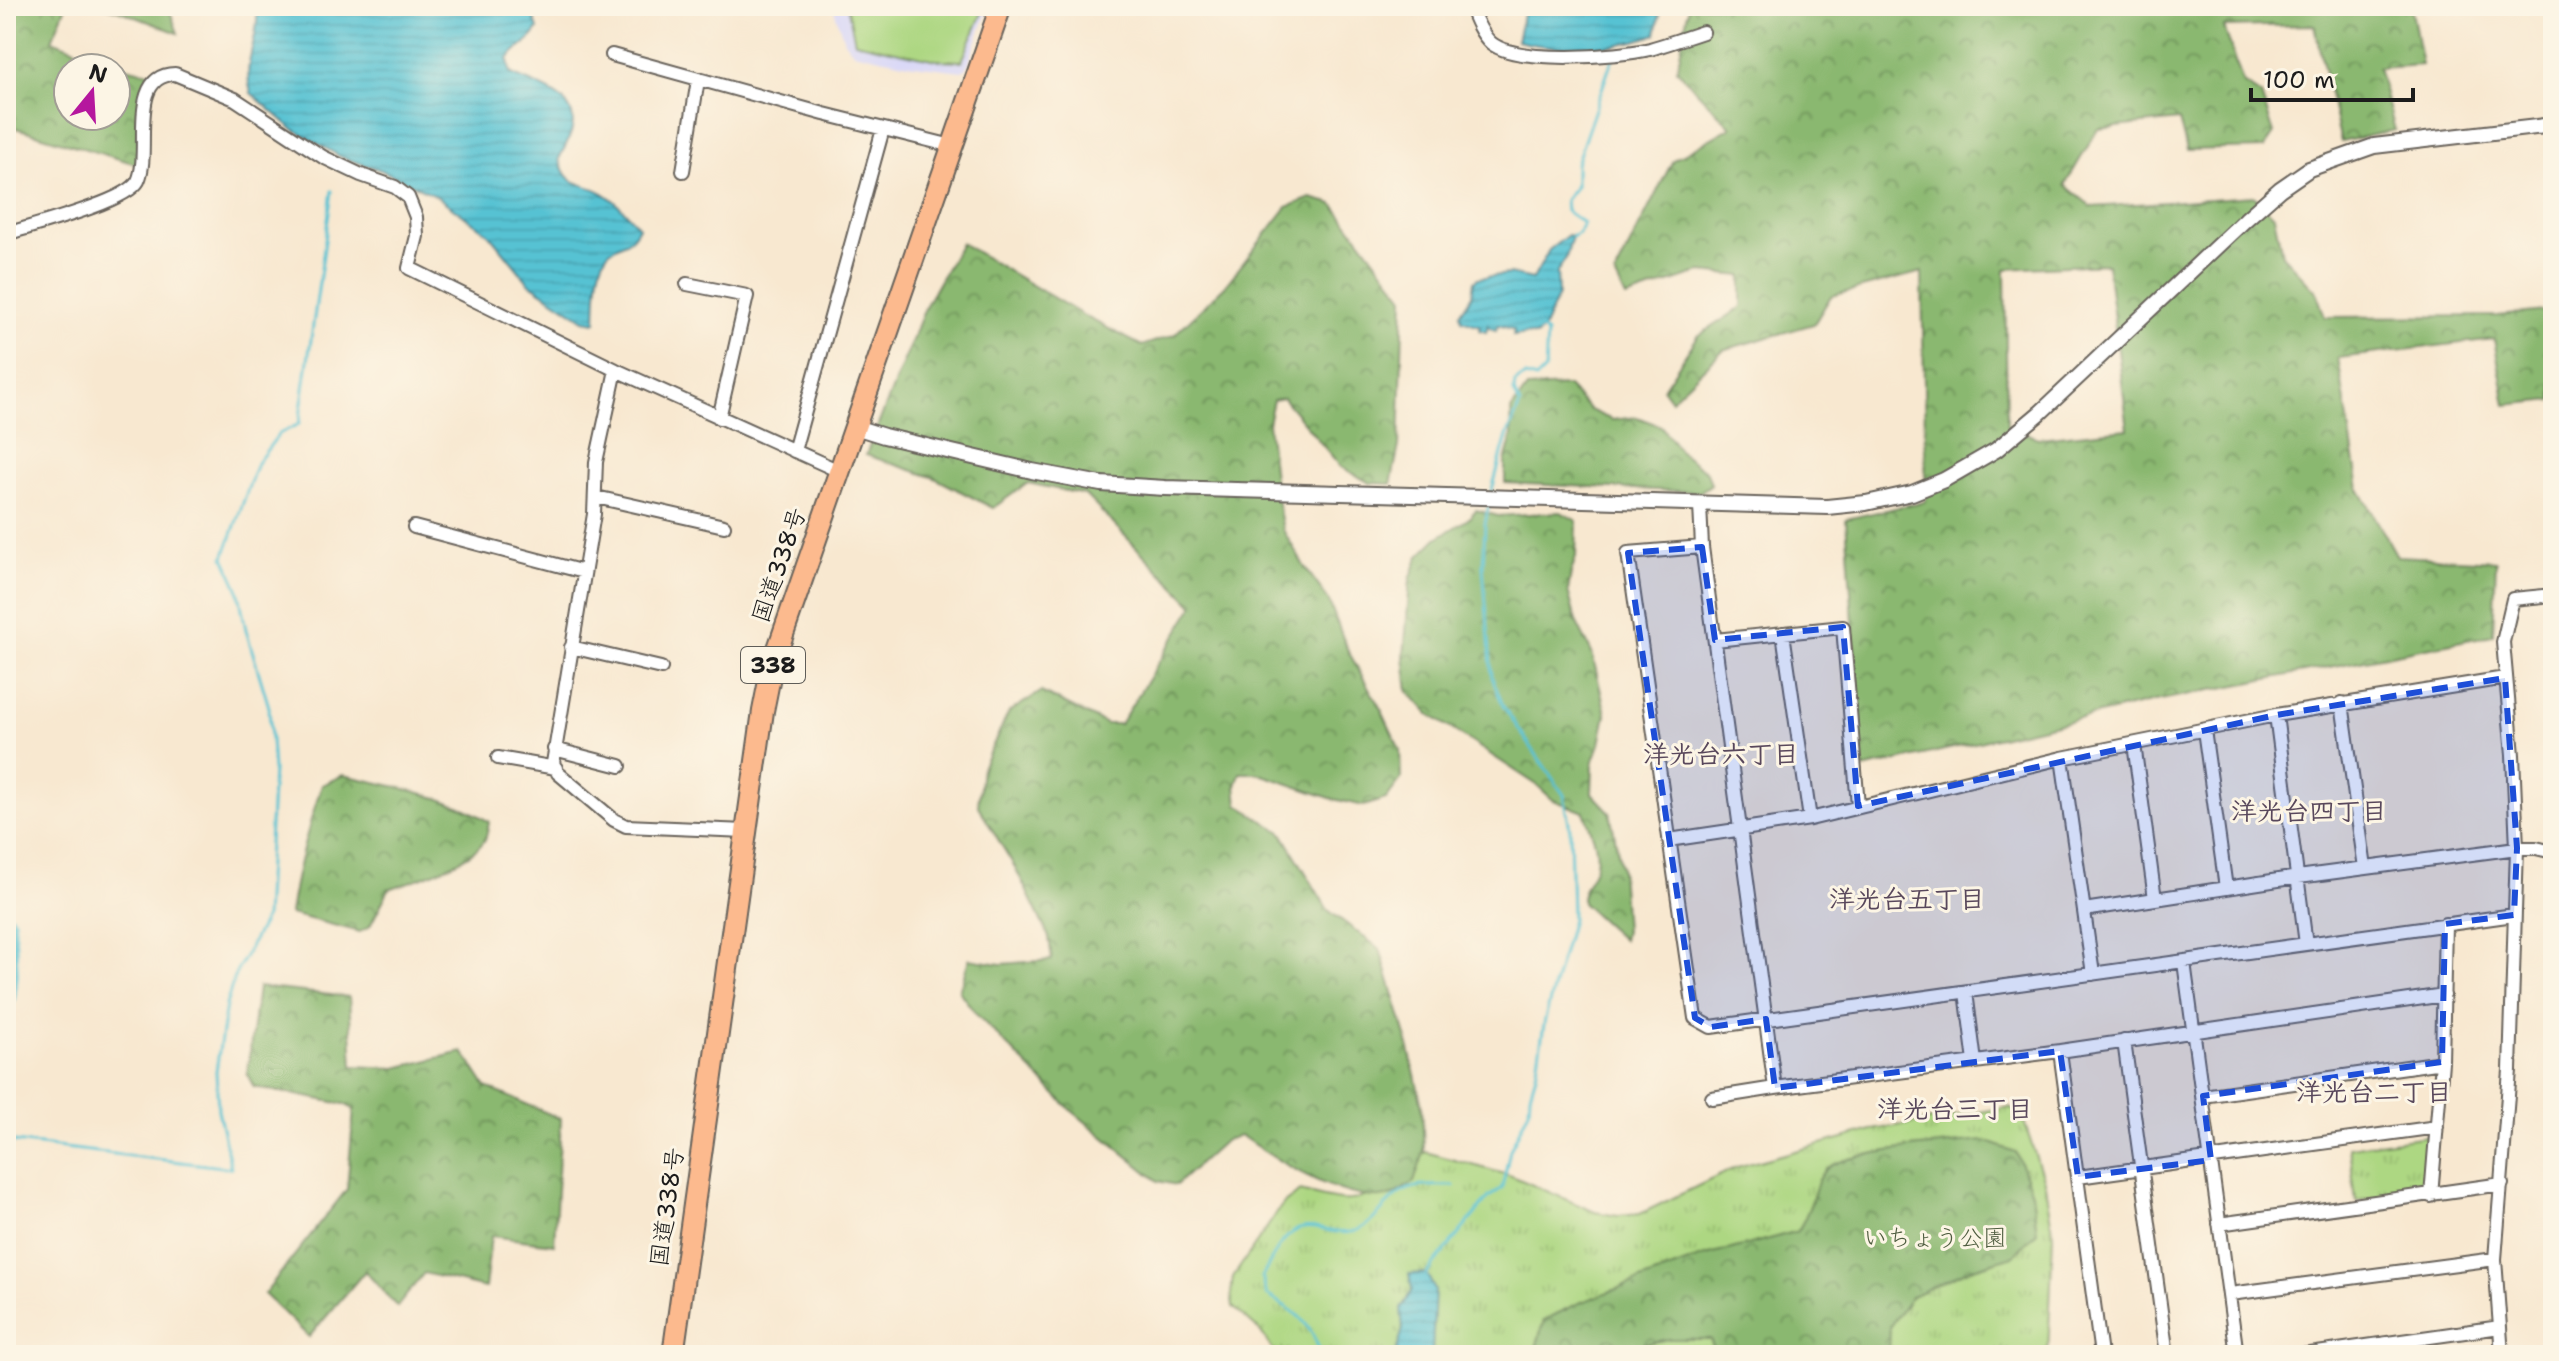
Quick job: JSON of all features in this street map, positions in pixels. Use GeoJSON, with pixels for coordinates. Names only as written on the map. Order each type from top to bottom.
{"type":"FeatureCollection","features":[{"type":"Feature","properties":{"kind":"highway","name":"国道338号"},"geometry":{"type":"LineString","coordinates":[[673,1355],[763,711],[772,666],[1001,6]]}},
{"type":"Feature","properties":{"kind":"street"},"geometry":{"type":"LineString","coordinates":[[1470,6],[1483,34],[1491,43],[1517,54],[1584,56],[1631,53],[1703,32]]}},
{"type":"Feature","properties":{"kind":"street"},"geometry":{"type":"LineString","coordinates":[[612,55],[952,146]]}},
{"type":"Feature","properties":{"kind":"street"},"geometry":{"type":"LineString","coordinates":[[6,234],[72,215],[129,190],[137,183],[142,167],[146,97],[153,81],[164,74],[175,74],[235,99],[323,157],[395,187],[408,197],[416,217],[417,236],[409,268],[616,370],[839,471]]}},
{"type":"Feature","properties":{"kind":"street"},"geometry":{"type":"LineString","coordinates":[[683,171],[698,80]]}},
{"type":"Feature","properties":{"kind":"street"},"geometry":{"type":"LineString","coordinates":[[855,427],[1032,471],[1101,484],[1700,505],[1827,507],[1853,504],[1912,493],[1944,480],[1996,450],[2040,413],[2246,219],[2309,169],[2374,146],[2553,125]]}},
{"type":"Feature","properties":{"kind":"street"},"geometry":{"type":"LineString","coordinates":[[794,451],[883,129]]}},
{"type":"Feature","properties":{"kind":"street"},"geometry":{"type":"LineString","coordinates":[[687,284],[747,296],[719,418]]}},
{"type":"Feature","properties":{"kind":"street"},"geometry":{"type":"LineString","coordinates":[[616,370],[596,462],[596,497],[553,763],[558,773],[614,820],[626,826],[746,831]]}},
{"type":"Feature","properties":{"kind":"street"},"geometry":{"type":"LineString","coordinates":[[596,497],[724,526]]}},
{"type":"Feature","properties":{"kind":"street"},"geometry":{"type":"LineString","coordinates":[[1700,505],[1702,547],[1775,1088]]}},
{"type":"Feature","properties":{"kind":"street"},"geometry":{"type":"LineString","coordinates":[[414,527],[584,572]]}},
{"type":"Feature","properties":{"kind":"street"},"geometry":{"type":"LineString","coordinates":[[1702,547],[1628,553],[1695,1018],[1711,1027],[2514,915]]}},
{"type":"Feature","properties":{"kind":"street"},"geometry":{"type":"LineString","coordinates":[[2502,1355],[2495,1259],[2510,1070],[2517,848],[2503,642],[2513,599],[2553,595]]}},
{"type":"Feature","properties":{"kind":"street"},"geometry":{"type":"LineString","coordinates":[[1715,640],[1843,627],[1858,806]]}},
{"type":"Feature","properties":{"kind":"street"},"geometry":{"type":"LineString","coordinates":[[1783,633],[1810,819]]}},
{"type":"Feature","properties":{"kind":"street"},"geometry":{"type":"LineString","coordinates":[[571,647],[661,668]]}},
{"type":"Feature","properties":{"kind":"street"},"geometry":{"type":"LineString","coordinates":[[1669,840],[1810,819],[2062,758],[2276,715],[2505,678]]}},
{"type":"Feature","properties":{"kind":"street"},"geometry":{"type":"LineString","coordinates":[[2342,703],[2365,868]]}},
{"type":"Feature","properties":{"kind":"street"},"geometry":{"type":"LineString","coordinates":[[2276,715],[2306,944]]}},
{"type":"Feature","properties":{"kind":"street"},"geometry":{"type":"LineString","coordinates":[[2204,730],[2226,888]]}},
{"type":"Feature","properties":{"kind":"street"},"geometry":{"type":"LineString","coordinates":[[2134,744],[2155,899]]}},
{"type":"Feature","properties":{"kind":"street"},"geometry":{"type":"LineString","coordinates":[[554,749],[620,766]]}},
{"type":"Feature","properties":{"kind":"street"},"geometry":{"type":"LineString","coordinates":[[498,758],[556,768]]}},
{"type":"Feature","properties":{"kind":"street"},"geometry":{"type":"LineString","coordinates":[[2062,758],[2093,974]]}},
{"type":"Feature","properties":{"kind":"street"},"geometry":{"type":"LineString","coordinates":[[2084,910],[2517,848],[2553,852]]}},
{"type":"Feature","properties":{"kind":"street"},"geometry":{"type":"LineString","coordinates":[[2431,1196],[2442,1062],[2445,924]]}},
{"type":"Feature","properties":{"kind":"street"},"geometry":{"type":"LineString","coordinates":[[2184,962],[2237,1355]]}},
{"type":"Feature","properties":{"kind":"street"},"geometry":{"type":"LineString","coordinates":[[1966,992],[1975,1062]]}},
{"type":"Feature","properties":{"kind":"street"},"geometry":{"type":"LineString","coordinates":[[1712,1098],[2444,995]]}},
{"type":"Feature","properties":{"kind":"street"},"geometry":{"type":"LineString","coordinates":[[2124,1041],[2167,1355]]}},
{"type":"Feature","properties":{"kind":"street"},"geometry":{"type":"LineString","coordinates":[[2060,1051],[2101,1355]]}},
{"type":"Feature","properties":{"kind":"street"},"geometry":{"type":"LineString","coordinates":[[2203,1096],[2442,1062]]}},
{"type":"Feature","properties":{"kind":"street"},"geometry":{"type":"LineString","coordinates":[[2078,1177],[2437,1127]]}},
{"type":"Feature","properties":{"kind":"street"},"geometry":{"type":"LineString","coordinates":[[2219,1224],[2502,1184]]}},
{"type":"Feature","properties":{"kind":"street"},"geometry":{"type":"LineString","coordinates":[[2230,1294],[2495,1259]]}},
{"type":"Feature","properties":{"kind":"street"},"geometry":{"type":"LineString","coordinates":[[2303,1355],[2500,1327]]}},
{"type":"Feature","properties":{"kind":"highlighted area"},"geometry":{"type":"Polygon","coordinates":[[[1702,547],[1715,640],[1843,627],[1858,806],[2276,715],[2505,678],[2517,848],[2514,915],[2445,924],[2442,1062],[2203,1096],[2211,1160],[2078,1177],[2060,1051],[1775,1088],[1766,1019],[1711,1027],[1695,1018],[1628,553],[1702,547]]]}},
{"type":"Feature","properties":{"kind":"shaded area"},"geometry":{"type":"Polygon","coordinates":[[[833,6],[989,6],[967,68],[962,71],[913,65],[853,52],[844,41],[833,6]]]}},
{"type":"Feature","properties":{"kind":"green space"},"geometry":{"type":"Polygon","coordinates":[[[6,6],[66,6],[52,40],[83,52],[52,52],[52,132],[132,132],[132,68],[157,75],[136,164],[6,125],[9,55],[6,55],[6,6]]]}},
{"type":"Feature","properties":{"kind":"green space"},"geometry":{"type":"Polygon","coordinates":[[[106,6],[168,6],[178,33],[115,9],[106,6]]]}},
{"type":"Feature","properties":{"kind":"green space"},"geometry":{"type":"Polygon","coordinates":[[[847,6],[985,6],[962,61],[936,60],[855,42],[847,6]]]}},
{"type":"Feature","properties":{"kind":"green space"},"geometry":{"type":"Polygon","coordinates":[[[1689,6],[2411,6],[2422,65],[2378,68],[2395,130],[2341,142],[2314,25],[2224,27],[2243,83],[2261,95],[2274,133],[2264,148],[2187,150],[2179,120],[2098,129],[2065,185],[2092,207],[2254,196],[2274,216],[2282,255],[2316,291],[2325,317],[2498,316],[2553,310],[2553,400],[2506,405],[2494,339],[2338,358],[2359,489],[2397,556],[2496,561],[2493,635],[2155,701],[1863,769],[1846,519],[1926,501],[1922,272],[1831,296],[1814,324],[1723,350],[1671,400],[1663,389],[1698,336],[1742,307],[1742,276],[1701,272],[1626,298],[1615,275],[1673,160],[1731,127],[1677,70],[1689,6]],[[2107,264],[2005,269],[2007,426],[2038,438],[2128,429],[2107,264]]]}},
{"type":"Feature","properties":{"kind":"green space"},"geometry":{"type":"Polygon","coordinates":[[[1311,198],[1333,204],[1404,297],[1399,446],[1391,484],[1370,483],[1341,467],[1283,398],[1273,400],[1268,423],[1275,488],[1283,530],[1328,599],[1348,651],[1400,750],[1401,779],[1386,799],[1364,806],[1333,799],[1257,773],[1240,773],[1236,786],[1238,804],[1282,833],[1328,910],[1380,949],[1406,1036],[1422,1106],[1424,1152],[1414,1182],[1393,1195],[1375,1197],[1335,1188],[1313,1179],[1240,1135],[1224,1141],[1176,1185],[1158,1181],[1071,1110],[976,1014],[959,991],[969,959],[1001,964],[1052,960],[1049,937],[1016,869],[978,806],[982,768],[1009,712],[1041,692],[1106,724],[1120,724],[1194,606],[1085,495],[1028,483],[993,508],[935,478],[866,455],[927,303],[961,243],[1086,317],[1142,346],[1174,335],[1225,286],[1287,207],[1311,198]]]}},
{"type":"Feature","properties":{"kind":"green space"},"geometry":{"type":"Polygon","coordinates":[[[1567,386],[1590,410],[1612,420],[1637,417],[1661,426],[1681,453],[1707,472],[1711,484],[1700,492],[1505,483],[1505,462],[1512,436],[1511,410],[1527,388],[1567,386]]]}},
{"type":"Feature","properties":{"kind":"green space"},"geometry":{"type":"Polygon","coordinates":[[[1476,510],[1498,516],[1561,512],[1577,521],[1576,557],[1568,591],[1576,621],[1592,653],[1606,714],[1593,763],[1592,793],[1610,812],[1621,868],[1623,940],[1582,903],[1597,854],[1584,812],[1553,800],[1537,785],[1429,714],[1408,691],[1404,657],[1410,579],[1419,556],[1437,538],[1468,519],[1476,510]]]}},
{"type":"Feature","properties":{"kind":"green space"},"geometry":{"type":"Polygon","coordinates":[[[343,775],[438,798],[489,822],[484,841],[467,856],[389,889],[370,926],[360,932],[290,914],[303,849],[322,785],[343,775]]]}},
{"type":"Feature","properties":{"kind":"green space"},"geometry":{"type":"Polygon","coordinates":[[[258,987],[349,997],[353,1066],[396,1068],[463,1052],[486,1087],[561,1119],[554,1244],[491,1236],[485,1288],[424,1273],[397,1307],[365,1271],[309,1337],[264,1294],[347,1189],[354,1109],[344,1104],[254,1087],[247,1074],[258,987]]]}},
{"type":"Feature","properties":{"kind":"green space","name":"いちょう公園"},"geometry":{"type":"Polygon","coordinates":[[[2010,1107],[2021,1113],[2045,1184],[2053,1235],[2048,1355],[1276,1355],[1259,1330],[1233,1307],[1233,1277],[1283,1204],[1300,1191],[1342,1200],[1363,1197],[1384,1184],[1409,1159],[1421,1153],[1512,1176],[1595,1212],[1618,1216],[1640,1214],[1737,1167],[1872,1130],[2010,1107]]]}},
{"type":"Feature","properties":{"kind":"green space"},"geometry":{"type":"Polygon","coordinates":[[[2427,1136],[2432,1138],[2427,1190],[2356,1201],[2349,1147],[2427,1136]]]}},
{"type":"Feature","properties":{"kind":"green space"},"geometry":{"type":"Polygon","coordinates":[[[1985,1141],[2016,1152],[2032,1192],[2037,1232],[2013,1256],[1970,1269],[1912,1296],[1890,1326],[1889,1355],[1716,1355],[1710,1339],[1669,1339],[1643,1344],[1640,1355],[1534,1355],[1544,1320],[1579,1303],[1702,1257],[1798,1231],[1820,1178],[1838,1162],[1902,1149],[1985,1141]]]}},
{"type":"Feature","properties":{"kind":"water"},"geometry":{"type":"Polygon","coordinates":[[[256,6],[530,6],[538,29],[508,59],[510,73],[552,92],[569,107],[573,117],[572,129],[559,159],[562,169],[575,182],[606,195],[639,227],[630,239],[611,250],[602,264],[596,322],[584,320],[529,283],[489,234],[435,195],[381,170],[341,157],[290,127],[251,93],[248,70],[256,27],[256,6]]]}},
{"type":"Feature","properties":{"kind":"water"},"geometry":{"type":"Polygon","coordinates":[[[1525,6],[1660,6],[1661,9],[1656,34],[1618,45],[1567,48],[1517,41],[1525,6]]]}},
{"type":"Feature","properties":{"kind":"water"},"geometry":{"type":"Polygon","coordinates":[[[1568,235],[1572,236],[1566,258],[1557,272],[1558,295],[1543,330],[1536,336],[1513,336],[1514,330],[1499,325],[1496,330],[1488,325],[1486,332],[1479,330],[1480,326],[1462,320],[1460,314],[1472,295],[1474,281],[1509,274],[1533,279],[1549,250],[1568,235]]]}},
{"type":"Feature","properties":{"kind":"water"},"geometry":{"type":"Polygon","coordinates":[[[1426,1273],[1435,1290],[1432,1355],[1395,1355],[1403,1329],[1401,1309],[1412,1290],[1409,1274],[1426,1273]]]}},
{"type":"Feature","properties":{"kind":"waterway"},"geometry":{"type":"LineString","coordinates":[[1572,237],[1579,233],[1583,223],[1566,211],[1565,200],[1576,186],[1576,164],[1613,57]]}},
{"type":"Feature","properties":{"kind":"waterway"},"geometry":{"type":"LineString","coordinates":[[6,1141],[231,1168],[218,1110],[216,1071],[226,1005],[235,975],[265,918],[273,770],[269,707],[246,630],[238,588],[224,557],[257,463],[279,434],[299,424],[332,191]]}},
{"type":"Feature","properties":{"kind":"waterway"},"geometry":{"type":"LineString","coordinates":[[1491,493],[1507,436],[1520,405],[1514,392],[1515,383],[1525,376],[1536,379],[1545,370],[1547,334],[1540,328]]}},
{"type":"Feature","properties":{"kind":"waterway"},"geometry":{"type":"LineString","coordinates":[[1426,1274],[1489,1197],[1502,1188],[1510,1150],[1529,1110],[1545,1019],[1572,919],[1570,829],[1564,795],[1503,706],[1492,677],[1483,567],[1489,504]]}},
{"type":"Feature","properties":{"kind":"waterway"},"geometry":{"type":"LineString","coordinates":[[6,923],[9,974],[6,998]]}},
{"type":"Feature","properties":{"kind":"waterway"},"geometry":{"type":"LineString","coordinates":[[1321,1355],[1312,1333],[1301,1318],[1267,1295],[1262,1277],[1284,1240],[1301,1228],[1343,1233],[1358,1230],[1405,1190],[1454,1186]]}},
{"type":"Feature","properties":{"kind":"district","name":"洋光台六丁目"},"geometry":{"type":"Point","coordinates":[1721,754]}},
{"type":"Feature","properties":{"kind":"district","name":"洋光台四丁目"},"geometry":{"type":"Point","coordinates":[2309,811]}},
{"type":"Feature","properties":{"kind":"district","name":"洋光台五丁目"},"geometry":{"type":"Point","coordinates":[1907,899]}},
{"type":"Feature","properties":{"kind":"district","name":"洋光台二丁目"},"geometry":{"type":"Point","coordinates":[2374,1092]}},
{"type":"Feature","properties":{"kind":"district","name":"洋光台三丁目"},"geometry":{"type":"Point","coordinates":[1955,1109]}}]}
